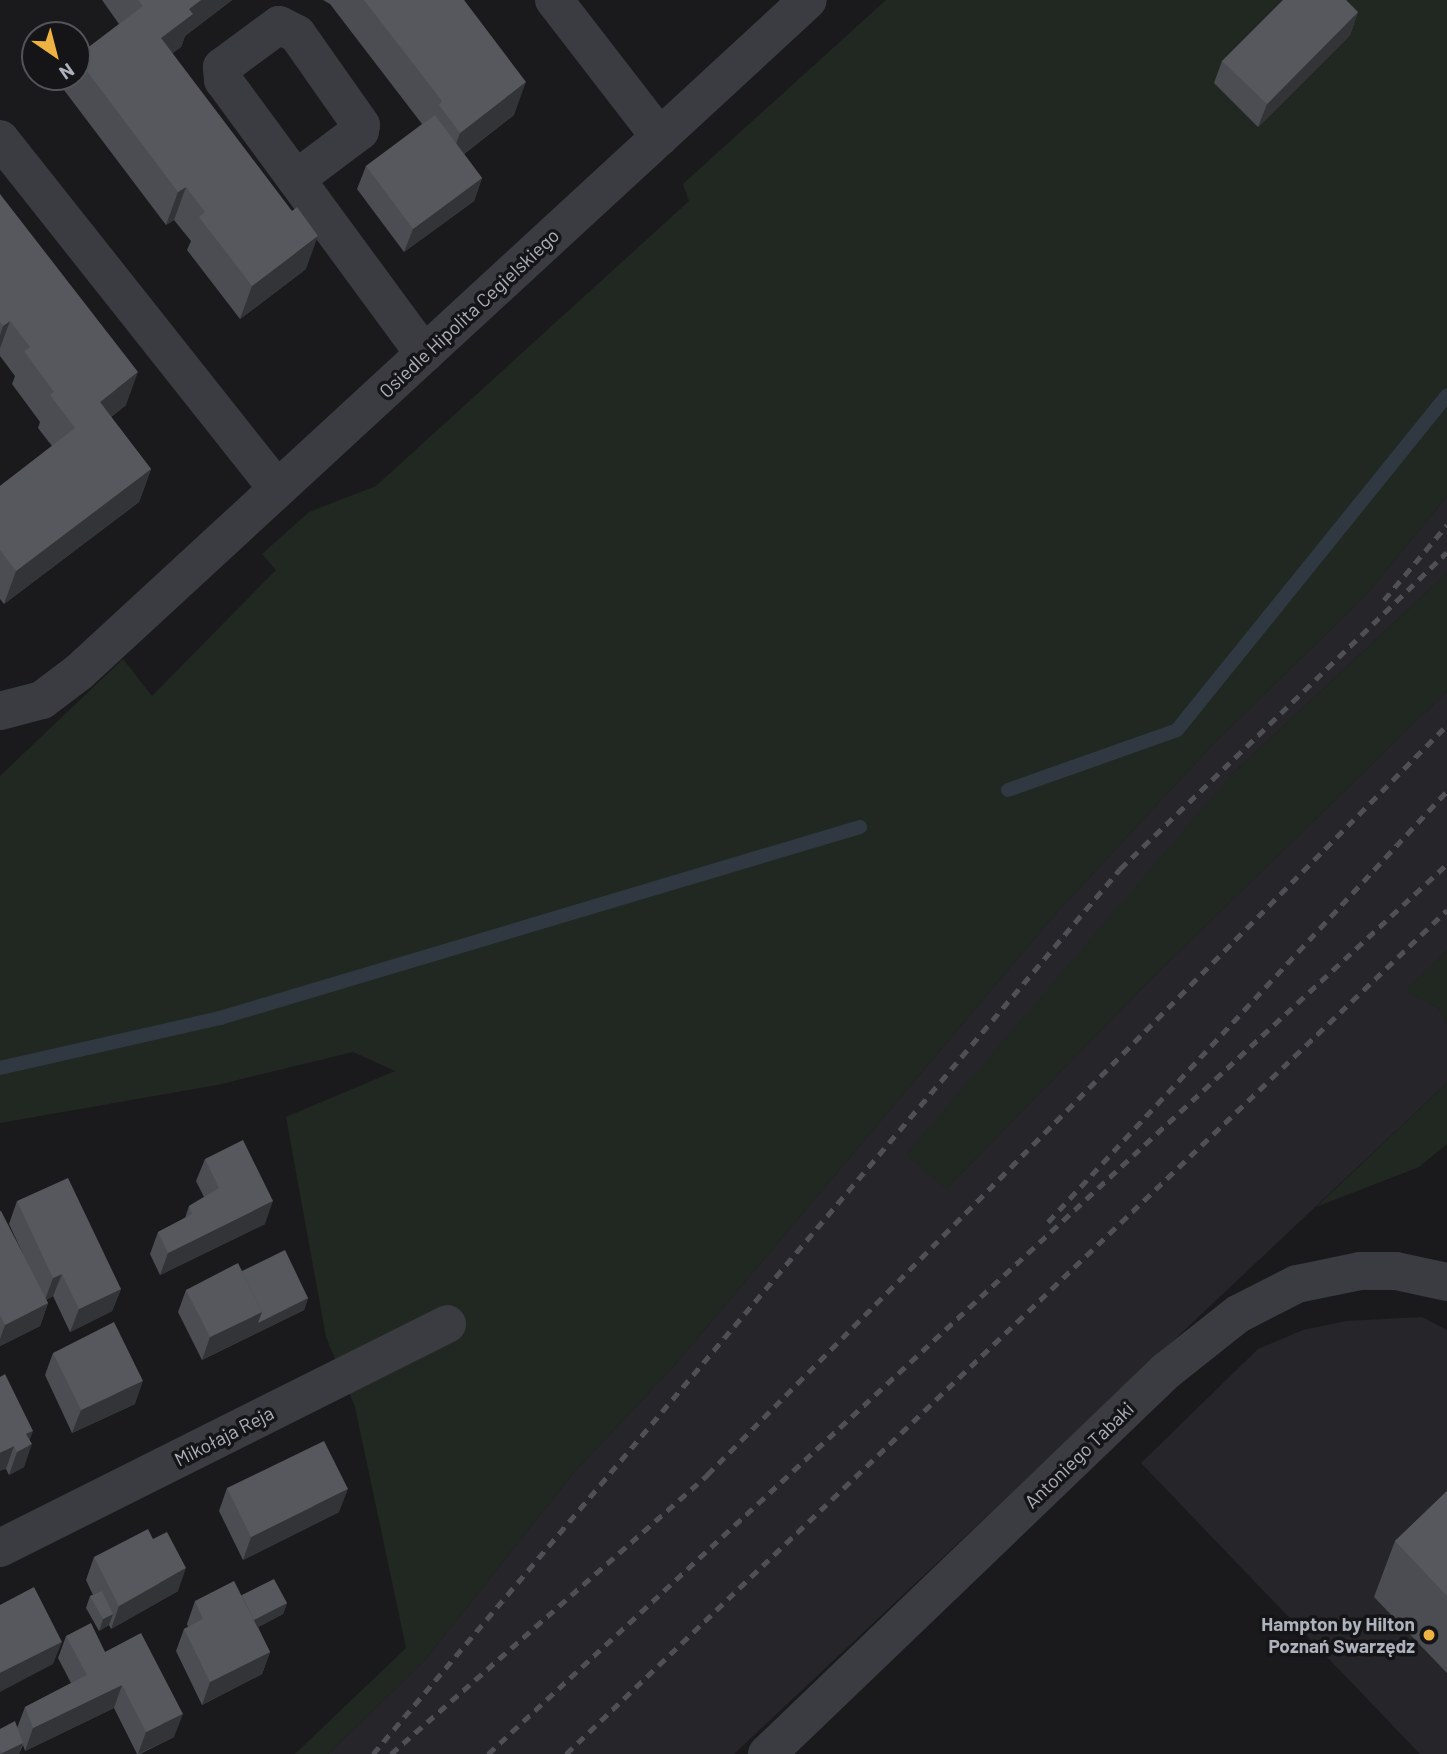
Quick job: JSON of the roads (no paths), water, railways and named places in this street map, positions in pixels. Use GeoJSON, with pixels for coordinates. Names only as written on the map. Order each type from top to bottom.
{"type":"FeatureCollection","features":[{"type":"Feature","properties":{"kind":"street"},"geometry":{"type":"LineString","coordinates":[[554,0],[660,137]]}},
{"type":"Feature","properties":{"kind":"street","name":"Osiedle Hipolita Cegielskiego"},"geometry":{"type":"LineString","coordinates":[[0,711],[42,699],[79,672],[808,0]]}},
{"type":"Feature","properties":{"kind":"street"},"geometry":{"type":"LineString","coordinates":[[0,139],[277,489]]}},
{"type":"Feature","properties":{"kind":"street"},"geometry":{"type":"LineString","coordinates":[[296,179],[424,354]]}},
{"type":"Feature","properties":{"kind":"street","name":"Antoniego Tabaki"},"geometry":{"type":"LineString","coordinates":[[767,1754],[1166,1371],[1238,1314],[1297,1284],[1360,1271],[1396,1271],[1447,1282]]}},
{"type":"Feature","properties":{"kind":"street","name":"Mikołaja Reja"},"geometry":{"type":"LineString","coordinates":[[0,1548],[447,1324]]}},
{"type":"Feature","properties":{"kind":"waterway"},"geometry":{"type":"LineString","coordinates":[[1008,790],[1177,730],[1447,395]]}},
{"type":"Feature","properties":{"kind":"waterway"},"geometry":{"type":"LineString","coordinates":[[0,1068],[220,1018],[860,827]]}},
{"type":"Feature","properties":{"kind":"railway"},"geometry":{"type":"LineString","coordinates":[[1384,600],[1447,525]]}},
{"type":"Feature","properties":{"kind":"railway"},"geometry":{"type":"LineString","coordinates":[[373,1754],[1120,869],[1447,552]]}},
{"type":"Feature","properties":{"kind":"railway"},"geometry":{"type":"LineString","coordinates":[[391,1754],[707,1475],[1447,725]]}},
{"type":"Feature","properties":{"kind":"railway"},"geometry":{"type":"LineString","coordinates":[[1048,1222],[1447,791]]}},
{"type":"Feature","properties":{"kind":"railway"},"geometry":{"type":"LineString","coordinates":[[488,1754],[1447,864]]}},
{"type":"Feature","properties":{"kind":"railway"},"geometry":{"type":"LineString","coordinates":[[566,1754],[1447,910]]}},
{"type":"Feature","properties":{"kind":"place","name":"Hampton by Hilton Poznań Swarzędz"},"geometry":{"type":"Point","coordinates":[1429,1635]}}]}
